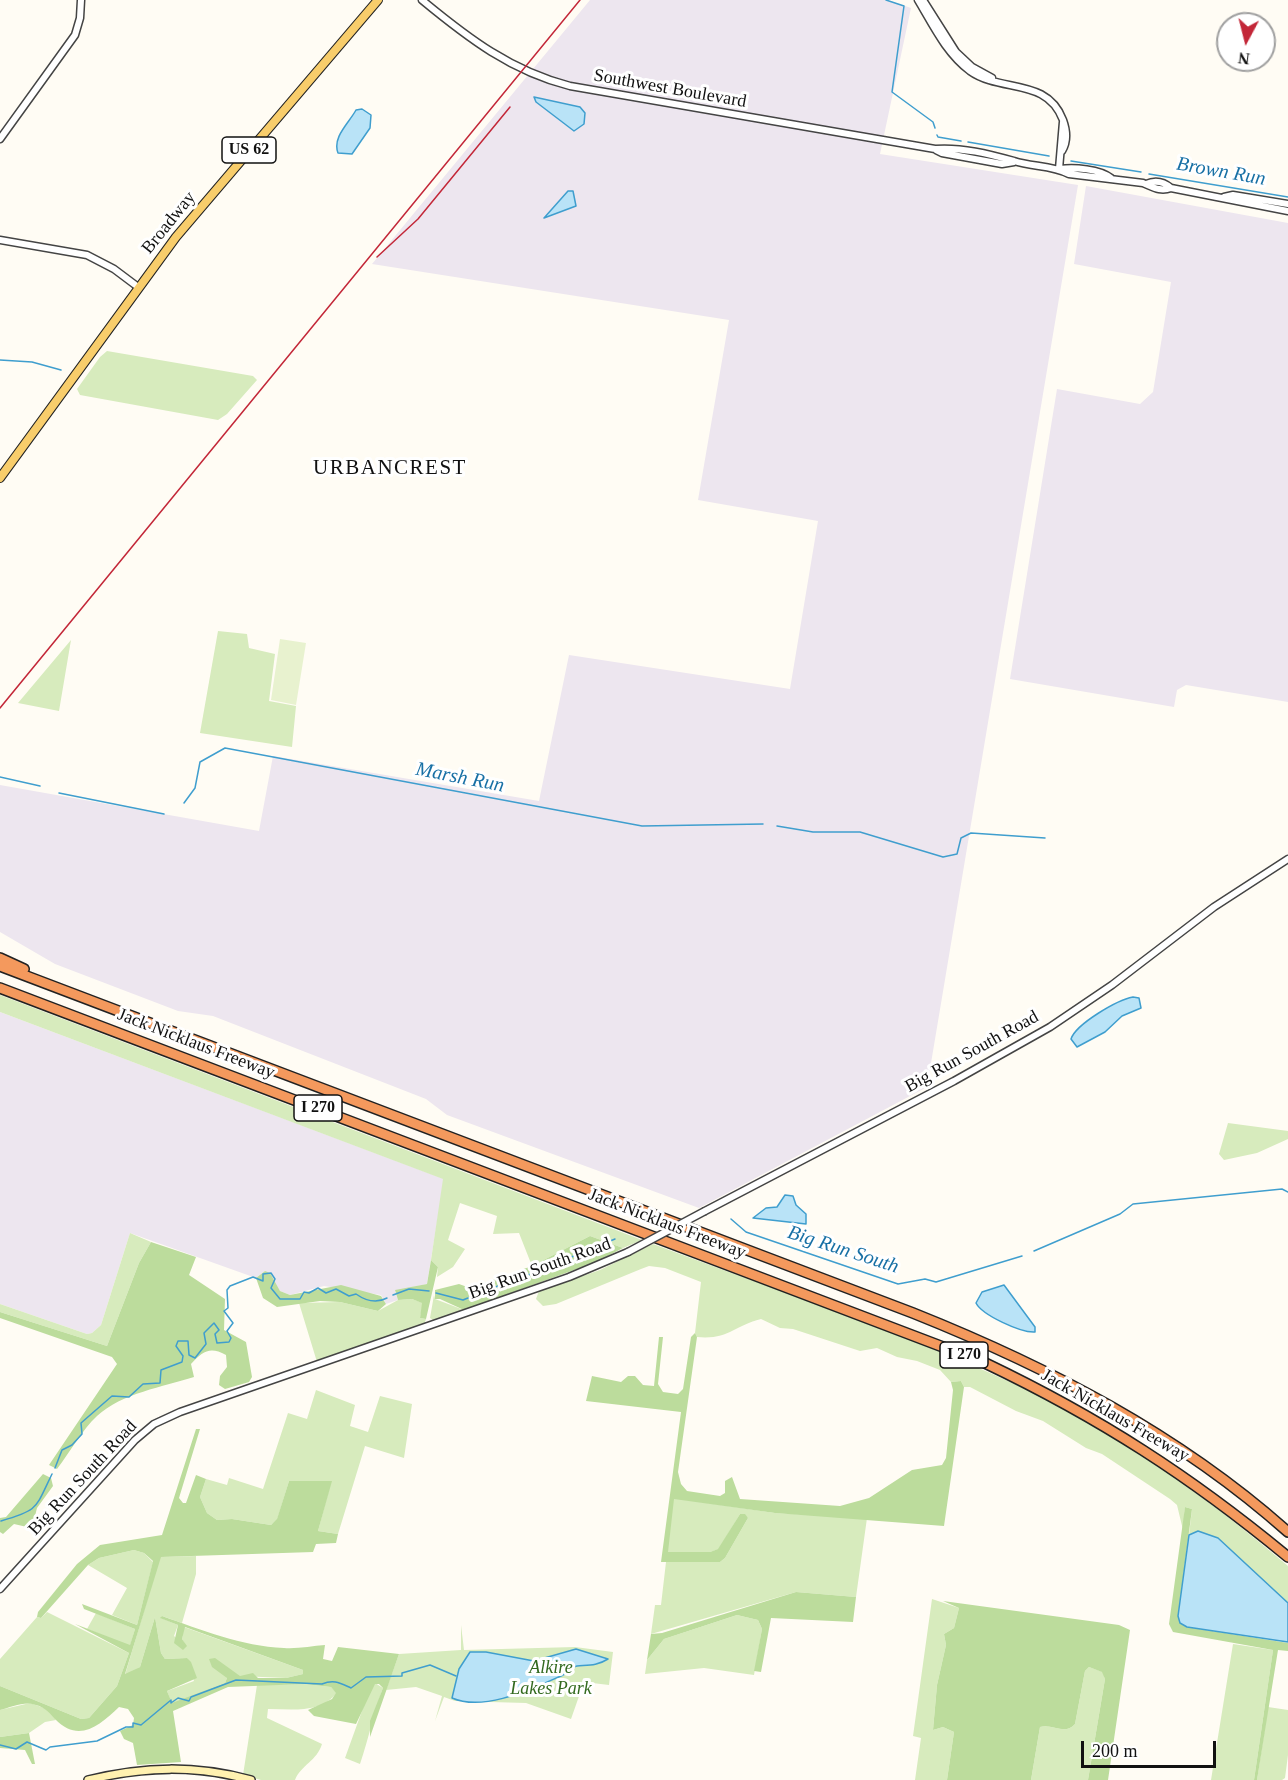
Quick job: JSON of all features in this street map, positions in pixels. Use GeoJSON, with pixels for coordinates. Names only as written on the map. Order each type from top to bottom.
{"type":"FeatureCollection","features":[{"type":"Feature","properties":{"kind":"highway"},"geometry":{"type":"LineString","coordinates":[[0,958],[94,1001]]}},
{"type":"Feature","properties":{"kind":"highway","name":"Jack Nicklaus Freeway"},"geometry":{"type":"LineString","coordinates":[[0,966],[912,1313],[1009,1353],[1079,1388],[1155,1432],[1243,1494],[1288,1532]]}},
{"type":"Feature","properties":{"kind":"highway","name":"Jack Nicklaus Freeway"},"geometry":{"type":"LineString","coordinates":[[0,988],[985,1364],[1064,1403],[1148,1452],[1230,1509],[1288,1557]]}},
{"type":"Feature","properties":{"kind":"main road","name":"Broadway"},"geometry":{"type":"LineString","coordinates":[[0,478],[176,237],[378,0]]}},
{"type":"Feature","properties":{"kind":"main road"},"geometry":{"type":"LineString","coordinates":[[88,1780],[122,1772],[166,1767],[203,1769],[251,1780]]}},
{"type":"Feature","properties":{"kind":"street"},"geometry":{"type":"LineString","coordinates":[[0,139],[75,35],[80,18],[81,0]]}},
{"type":"Feature","properties":{"kind":"street","name":"Southwest Boulevard"},"geometry":{"type":"LineString","coordinates":[[422,0],[488,51],[516,67],[559,83],[935,149],[963,150],[1014,162],[1059,169],[1069,174],[1105,180],[1112,178],[1146,184],[1158,189],[1171,188],[1288,211]]}},
{"type":"Feature","properties":{"kind":"street"},"geometry":{"type":"LineString","coordinates":[[918,0],[955,58],[972,72],[994,81],[1040,92],[1052,101],[1064,121],[1059,169]]}},
{"type":"Feature","properties":{"kind":"street"},"geometry":{"type":"LineString","coordinates":[[923,0],[956,52],[972,67],[994,81]]}},
{"type":"Feature","properties":{"kind":"street","name":"Southwest Boulevard"},"geometry":{"type":"LineString","coordinates":[[1223,197],[1233,195],[1288,204]]}},
{"type":"Feature","properties":{"kind":"street"},"geometry":{"type":"LineString","coordinates":[[0,240],[87,255],[113,268],[138,287]]}},
{"type":"Feature","properties":{"kind":"street","name":"Big Run South Road"},"geometry":{"type":"LineString","coordinates":[[0,1589],[135,1440],[154,1424],[180,1412],[569,1277],[628,1251],[954,1081],[1034,1036],[1112,986],[1214,907],[1288,860]]}},
{"type":"Feature","properties":{"kind":"shaded area"},"geometry":{"type":"Polygon","coordinates":[[[590,0],[888,0],[911,8],[880,154],[1078,185],[927,1087],[699,1208],[447,1115],[426,1099],[213,1016],[178,1011],[55,964],[0,932],[0,785],[259,831],[273,756],[539,801],[569,655],[790,689],[818,521],[698,500],[729,320],[372,264],[590,0]]]}},
{"type":"Feature","properties":{"kind":"shaded area"},"geometry":{"type":"Polygon","coordinates":[[[1086,186],[1288,223],[1288,702],[1186,685],[1177,690],[1174,707],[1010,679],[1057,389],[1140,404],[1153,392],[1171,282],[1074,264],[1086,186]]]}},
{"type":"Feature","properties":{"kind":"shaded area"},"geometry":{"type":"Polygon","coordinates":[[[0,1012],[444,1179],[427,1284],[395,1291],[398,1300],[386,1304],[381,1295],[324,1286],[290,1295],[280,1291],[265,1271],[256,1278],[130,1233],[101,1325],[92,1333],[87,1334],[0,1304],[0,1012]]]}},
{"type":"Feature","properties":{"kind":"green space"},"geometry":{"type":"Polygon","coordinates":[[[107,351],[253,376],[257,380],[227,414],[218,420],[80,395],[77,389],[107,351]]]}},
{"type":"Feature","properties":{"kind":"green space"},"geometry":{"type":"Polygon","coordinates":[[[218,631],[247,634],[249,648],[275,654],[269,701],[296,706],[292,747],[200,733],[218,631]]]}},
{"type":"Feature","properties":{"kind":"green space"},"geometry":{"type":"Polygon","coordinates":[[[280,639],[306,643],[296,705],[271,700],[280,639]]]}},
{"type":"Feature","properties":{"kind":"green space"},"geometry":{"type":"Polygon","coordinates":[[[71,640],[59,711],[18,703],[71,640]]]}},
{"type":"Feature","properties":{"kind":"green space"},"geometry":{"type":"Polygon","coordinates":[[[0,995],[642,1240],[623,1248],[590,1236],[532,1266],[519,1233],[493,1234],[497,1216],[460,1203],[448,1240],[465,1249],[453,1267],[437,1277],[438,1267],[431,1260],[443,1179],[0,1012],[0,995]]]}},
{"type":"Feature","properties":{"kind":"green space"},"geometry":{"type":"Polygon","coordinates":[[[1228,1123],[1288,1131],[1288,1139],[1257,1153],[1224,1160],[1219,1154],[1228,1123]]]}},
{"type":"Feature","properties":{"kind":"green space"},"geometry":{"type":"Polygon","coordinates":[[[130,1233],[151,1242],[139,1263],[107,1346],[0,1312],[0,1304],[87,1334],[92,1333],[101,1325],[130,1233]]]}},
{"type":"Feature","properties":{"kind":"green space"},"geometry":{"type":"Polygon","coordinates":[[[590,1236],[623,1248],[596,1262],[464,1310],[435,1299],[435,1290],[459,1284],[470,1288],[532,1266],[590,1236]]]}},
{"type":"Feature","properties":{"kind":"green space"},"geometry":{"type":"Polygon","coordinates":[[[151,1242],[196,1257],[189,1275],[225,1299],[224,1330],[246,1342],[252,1377],[249,1382],[225,1389],[219,1385],[220,1376],[227,1367],[226,1355],[211,1350],[207,1351],[191,1364],[194,1377],[131,1396],[107,1408],[81,1434],[57,1469],[49,1465],[117,1364],[112,1357],[0,1318],[0,1312],[107,1346],[139,1263],[151,1242]]]}},
{"type":"Feature","properties":{"kind":"green space"},"geometry":{"type":"Polygon","coordinates":[[[653,1244],[930,1348],[1057,1405],[1126,1446],[1193,1491],[1288,1566],[1288,1603],[1218,1538],[1198,1531],[1189,1535],[1192,1509],[1185,1507],[1183,1530],[1177,1505],[1102,1454],[1086,1448],[1043,1421],[1016,1411],[970,1387],[964,1387],[961,1381],[951,1382],[940,1370],[917,1361],[897,1357],[877,1348],[860,1351],[793,1329],[780,1328],[761,1319],[724,1334],[697,1337],[695,1333],[701,1282],[665,1268],[649,1266],[556,1304],[543,1306],[536,1299],[539,1291],[600,1270],[653,1244]]]}},
{"type":"Feature","properties":{"kind":"green space"},"geometry":{"type":"Polygon","coordinates":[[[431,1260],[438,1267],[426,1319],[420,1318],[422,1303],[412,1299],[398,1300],[395,1290],[427,1284],[431,1260]]]}},
{"type":"Feature","properties":{"kind":"green space"},"geometry":{"type":"Polygon","coordinates":[[[265,1271],[270,1273],[280,1291],[290,1295],[341,1285],[381,1296],[386,1304],[378,1311],[340,1302],[320,1301],[277,1307],[263,1298],[256,1278],[265,1271]]]}},
{"type":"Feature","properties":{"kind":"green space"},"geometry":{"type":"Polygon","coordinates":[[[434,1295],[435,1299],[464,1310],[433,1320],[430,1318],[434,1295]]]}},
{"type":"Feature","properties":{"kind":"green space"},"geometry":{"type":"Polygon","coordinates":[[[412,1299],[423,1303],[420,1318],[426,1319],[424,1325],[317,1362],[299,1303],[340,1302],[378,1311],[398,1300],[412,1299]]]}},
{"type":"Feature","properties":{"kind":"green space"},"geometry":{"type":"Polygon","coordinates":[[[695,1333],[697,1337],[678,1472],[681,1484],[687,1491],[720,1496],[725,1493],[725,1481],[732,1477],[740,1499],[840,1506],[869,1498],[912,1470],[942,1465],[946,1458],[953,1390],[951,1382],[961,1381],[964,1387],[944,1526],[775,1513],[674,1499],[668,1552],[710,1552],[718,1549],[740,1514],[745,1514],[748,1518],[725,1558],[720,1562],[661,1562],[681,1412],[586,1401],[592,1376],[621,1382],[628,1376],[635,1376],[643,1385],[654,1386],[659,1337],[663,1337],[658,1384],[663,1392],[678,1394],[683,1389],[691,1337],[695,1333]]]}},
{"type":"Feature","properties":{"kind":"green space"},"geometry":{"type":"Polygon","coordinates":[[[316,1390],[355,1405],[350,1426],[368,1432],[380,1396],[412,1404],[404,1458],[365,1446],[338,1534],[318,1531],[331,1482],[289,1481],[277,1520],[271,1525],[232,1519],[217,1520],[207,1513],[200,1497],[206,1479],[227,1485],[229,1478],[263,1489],[288,1413],[307,1419],[316,1390]]]}},
{"type":"Feature","properties":{"kind":"green space"},"geometry":{"type":"Polygon","coordinates":[[[196,1429],[200,1429],[179,1498],[183,1503],[186,1503],[196,1475],[206,1479],[200,1497],[207,1513],[217,1520],[232,1519],[271,1525],[277,1519],[289,1481],[332,1481],[318,1531],[338,1534],[336,1543],[316,1544],[313,1552],[161,1557],[125,1674],[140,1667],[155,1617],[161,1653],[165,1659],[187,1658],[197,1678],[167,1691],[172,1703],[225,1683],[227,1678],[212,1667],[209,1659],[215,1658],[240,1676],[253,1673],[258,1678],[286,1678],[303,1674],[303,1670],[185,1627],[182,1639],[187,1646],[183,1650],[174,1643],[178,1625],[160,1618],[162,1616],[222,1636],[268,1647],[299,1648],[325,1645],[323,1659],[332,1661],[338,1647],[399,1654],[370,1737],[370,1721],[383,1688],[379,1684],[375,1684],[356,1724],[314,1716],[308,1710],[332,1699],[336,1693],[331,1687],[304,1684],[228,1687],[173,1711],[181,1762],[137,1765],[133,1743],[124,1739],[120,1731],[133,1725],[134,1718],[128,1709],[119,1707],[97,1725],[81,1731],[64,1726],[45,1709],[36,1705],[24,1704],[0,1710],[0,1686],[81,1719],[89,1718],[117,1686],[129,1653],[75,1624],[130,1645],[135,1629],[84,1609],[82,1604],[137,1625],[153,1561],[144,1553],[134,1550],[99,1558],[88,1565],[41,1618],[37,1617],[38,1612],[77,1564],[100,1545],[162,1535],[196,1429]]]}},
{"type":"Feature","properties":{"kind":"green space"},"geometry":{"type":"Polygon","coordinates":[[[43,1474],[51,1478],[53,1486],[37,1508],[34,1520],[27,1527],[14,1524],[3,1534],[0,1532],[0,1518],[6,1517],[43,1474]]]}},
{"type":"Feature","properties":{"kind":"green space"},"geometry":{"type":"Polygon","coordinates":[[[673,1498],[775,1513],[867,1518],[856,1597],[796,1592],[651,1634],[655,1605],[661,1605],[666,1562],[720,1562],[725,1558],[748,1518],[740,1514],[719,1549],[710,1552],[667,1552],[673,1498]]]}},
{"type":"Feature","properties":{"kind":"green space"},"geometry":{"type":"Polygon","coordinates":[[[1185,1507],[1192,1509],[1178,1616],[1180,1623],[1187,1627],[1288,1643],[1288,1651],[1278,1650],[1257,1780],[1254,1780],[1273,1650],[1173,1632],[1169,1624],[1185,1507]]]}},
{"type":"Feature","properties":{"kind":"green space"},"geometry":{"type":"Polygon","coordinates":[[[134,1550],[144,1553],[153,1562],[137,1625],[112,1615],[127,1588],[88,1565],[99,1558],[134,1550]]]}},
{"type":"Feature","properties":{"kind":"green space"},"geometry":{"type":"Polygon","coordinates":[[[196,1556],[196,1574],[182,1623],[162,1616],[161,1618],[178,1625],[174,1636],[186,1646],[182,1639],[184,1627],[303,1670],[303,1674],[286,1678],[239,1676],[222,1665],[227,1678],[225,1683],[172,1704],[167,1691],[194,1681],[187,1658],[165,1659],[161,1653],[155,1617],[140,1667],[125,1675],[160,1557],[196,1556]]]}},
{"type":"Feature","properties":{"kind":"green space"},"geometry":{"type":"Polygon","coordinates":[[[796,1592],[856,1597],[853,1622],[771,1618],[761,1672],[754,1671],[762,1629],[758,1620],[737,1615],[664,1639],[647,1660],[651,1634],[662,1633],[796,1592]]]}},
{"type":"Feature","properties":{"kind":"green space"},"geometry":{"type":"Polygon","coordinates":[[[932,1599],[959,1608],[954,1628],[944,1634],[946,1645],[937,1685],[933,1730],[943,1727],[954,1732],[947,1780],[915,1780],[921,1738],[913,1736],[932,1599]]]}},
{"type":"Feature","properties":{"kind":"green space"},"geometry":{"type":"Polygon","coordinates":[[[943,1601],[1119,1625],[1130,1630],[1108,1780],[1088,1780],[1105,1679],[1102,1672],[1089,1667],[1085,1671],[1075,1724],[1067,1729],[1040,1727],[1031,1780],[947,1780],[954,1732],[943,1727],[933,1730],[937,1685],[946,1645],[944,1634],[954,1628],[959,1608],[943,1601]]]}},
{"type":"Feature","properties":{"kind":"green space"},"geometry":{"type":"Polygon","coordinates":[[[47,1612],[129,1653],[117,1686],[89,1718],[81,1719],[0,1686],[0,1659],[37,1617],[41,1618],[47,1612]]]}},
{"type":"Feature","properties":{"kind":"green space"},"geometry":{"type":"Polygon","coordinates":[[[96,1613],[135,1629],[130,1646],[87,1629],[96,1613]]]}},
{"type":"Feature","properties":{"kind":"green space"},"geometry":{"type":"Polygon","coordinates":[[[737,1615],[758,1620],[762,1629],[754,1675],[704,1668],[645,1674],[647,1660],[664,1639],[737,1615]]]}},
{"type":"Feature","properties":{"kind":"green space","name":"Alkire Lakes Park"},"geometry":{"type":"Polygon","coordinates":[[[461,1625],[464,1650],[575,1647],[613,1652],[609,1685],[584,1682],[571,1719],[526,1703],[455,1701],[444,1697],[435,1721],[442,1696],[416,1687],[386,1690],[399,1654],[461,1650],[461,1625]]]}},
{"type":"Feature","properties":{"kind":"green space"},"geometry":{"type":"Polygon","coordinates":[[[1233,1644],[1273,1650],[1254,1780],[1211,1780],[1233,1644]]]}},
{"type":"Feature","properties":{"kind":"green space"},"geometry":{"type":"Polygon","coordinates":[[[1089,1667],[1103,1672],[1105,1679],[1088,1780],[1031,1780],[1040,1727],[1067,1729],[1075,1724],[1085,1671],[1089,1667]]]}},
{"type":"Feature","properties":{"kind":"green space"},"geometry":{"type":"Polygon","coordinates":[[[375,1683],[383,1688],[360,1764],[345,1758],[367,1697],[375,1683]]]}},
{"type":"Feature","properties":{"kind":"green space"},"geometry":{"type":"Polygon","coordinates":[[[304,1684],[331,1687],[337,1693],[330,1700],[314,1707],[268,1709],[267,1718],[322,1744],[317,1755],[301,1770],[295,1780],[261,1780],[243,1775],[257,1685],[304,1684]]]}},
{"type":"Feature","properties":{"kind":"green space"},"geometry":{"type":"Polygon","coordinates":[[[30,1703],[50,1710],[56,1720],[45,1722],[29,1733],[0,1737],[0,1710],[30,1703]]]}},
{"type":"Feature","properties":{"kind":"green space"},"geometry":{"type":"Polygon","coordinates":[[[1268,1707],[1288,1710],[1288,1755],[1285,1778],[1282,1780],[1257,1780],[1268,1707]]]}},
{"type":"Feature","properties":{"kind":"green space"},"geometry":{"type":"Polygon","coordinates":[[[29,1733],[35,1764],[32,1764],[25,1750],[0,1748],[0,1737],[29,1733]]]}},
{"type":"Feature","properties":{"kind":"water"},"geometry":{"type":"Polygon","coordinates":[[[534,97],[580,107],[585,113],[584,124],[574,131],[536,102],[534,97]]]}},
{"type":"Feature","properties":{"kind":"water"},"geometry":{"type":"Polygon","coordinates":[[[362,109],[371,115],[370,128],[352,154],[338,153],[337,141],[342,130],[356,110],[362,109]]]}},
{"type":"Feature","properties":{"kind":"water"},"geometry":{"type":"Polygon","coordinates":[[[568,191],[573,191],[576,206],[544,218],[568,191]]]}},
{"type":"Feature","properties":{"kind":"water"},"geometry":{"type":"Polygon","coordinates":[[[1133,997],[1139,998],[1141,1008],[1122,1016],[1105,1032],[1077,1047],[1071,1039],[1074,1033],[1108,1008],[1133,997]]]}},
{"type":"Feature","properties":{"kind":"water"},"geometry":{"type":"Polygon","coordinates":[[[785,1195],[793,1196],[796,1205],[806,1214],[806,1224],[753,1218],[766,1208],[777,1207],[785,1195]]]}},
{"type":"Feature","properties":{"kind":"water"},"geometry":{"type":"Polygon","coordinates":[[[1004,1285],[1035,1327],[1035,1332],[1021,1330],[1002,1322],[986,1313],[976,1303],[982,1292],[1004,1285]]]}},
{"type":"Feature","properties":{"kind":"water"},"geometry":{"type":"Polygon","coordinates":[[[1198,1531],[1218,1538],[1288,1603],[1288,1642],[1187,1627],[1180,1623],[1178,1616],[1189,1535],[1198,1531]]]}},
{"type":"Feature","properties":{"kind":"water"},"geometry":{"type":"Polygon","coordinates":[[[576,1649],[608,1659],[596,1664],[575,1667],[536,1687],[493,1701],[465,1702],[452,1698],[459,1669],[470,1652],[486,1652],[534,1661],[576,1649]]]}},
{"type":"Feature","properties":{"kind":"waterway","name":"Brown Run"},"geometry":{"type":"LineString","coordinates":[[886,0],[904,6],[892,92],[933,122],[935,128]]}},
{"type":"Feature","properties":{"kind":"waterway","name":"Brown Run"},"geometry":{"type":"LineString","coordinates":[[937,135],[961,141]]}},
{"type":"Feature","properties":{"kind":"waterway","name":"Brown Run"},"geometry":{"type":"LineString","coordinates":[[968,142],[1049,156]]}},
{"type":"Feature","properties":{"kind":"waterway","name":"Brown Run"},"geometry":{"type":"LineString","coordinates":[[1071,161],[1141,172]]}},
{"type":"Feature","properties":{"kind":"waterway","name":"Brown Run"},"geometry":{"type":"LineString","coordinates":[[1149,174],[1288,197]]}},
{"type":"Feature","properties":{"kind":"waterway"},"geometry":{"type":"LineString","coordinates":[[0,360],[32,362],[61,370]]}},
{"type":"Feature","properties":{"kind":"waterway","name":"Marsh Run"},"geometry":{"type":"LineString","coordinates":[[184,803],[195,788],[200,762],[225,748],[642,826],[763,824]]}},
{"type":"Feature","properties":{"kind":"waterway","name":"Marsh Run"},"geometry":{"type":"LineString","coordinates":[[0,777],[40,786]]}},
{"type":"Feature","properties":{"kind":"waterway","name":"Marsh Run"},"geometry":{"type":"LineString","coordinates":[[59,793],[164,814]]}},
{"type":"Feature","properties":{"kind":"waterway","name":"Marsh Run"},"geometry":{"type":"LineString","coordinates":[[777,826],[813,832],[860,832],[943,857],[957,854],[961,838],[971,833],[1045,838]]}},
{"type":"Feature","properties":{"kind":"waterway","name":"Big Run South"},"geometry":{"type":"LineString","coordinates":[[1034,1251],[1120,1214],[1133,1204],[1282,1189],[1288,1192]]}},
{"type":"Feature","properties":{"kind":"waterway","name":"Big Run South"},"geometry":{"type":"LineString","coordinates":[[731,1219],[746,1232],[898,1284],[925,1279],[936,1282],[1022,1256]]}},
{"type":"Feature","properties":{"kind":"waterway","name":"Big Run South"},"geometry":{"type":"LineString","coordinates":[[436,1293],[463,1300],[478,1296],[615,1239]]}},
{"type":"Feature","properties":{"kind":"waterway","name":"Big Run South"},"geometry":{"type":"LineString","coordinates":[[55,1468],[62,1450],[72,1445],[82,1434],[81,1423],[112,1396],[129,1397],[143,1384],[160,1383],[161,1370],[182,1362],[183,1356],[176,1346],[178,1341],[188,1341],[189,1355],[195,1358],[206,1344],[204,1333],[214,1323],[219,1330],[215,1334],[217,1343],[229,1342],[231,1338],[227,1331],[233,1323],[224,1311],[228,1308],[227,1290],[230,1286],[253,1277],[263,1281],[263,1274],[271,1273],[275,1279],[271,1288],[280,1299],[300,1299],[304,1292],[309,1293],[318,1288],[326,1293],[336,1289],[349,1296],[356,1294],[371,1301],[387,1298]]}},
{"type":"Feature","properties":{"kind":"waterway","name":"Big Run South"},"geometry":{"type":"LineString","coordinates":[[393,1295],[409,1289],[429,1291]]}},
{"type":"Feature","properties":{"kind":"waterway","name":"Big Run South"},"geometry":{"type":"LineString","coordinates":[[1,1521],[29,1511],[42,1495],[52,1474]]}},
{"type":"Feature","properties":{"kind":"waterway"},"geometry":{"type":"LineString","coordinates":[[0,1745],[16,1749],[27,1742],[46,1750],[50,1747],[97,1741],[126,1727],[133,1727],[133,1723],[141,1725],[171,1700],[171,1703],[178,1698],[189,1701],[191,1697],[236,1680],[322,1684],[334,1682],[351,1688],[366,1677],[402,1676],[402,1673],[430,1665],[456,1676]]}},
{"type":"Feature","properties":{"kind":"railway"},"geometry":{"type":"LineString","coordinates":[[0,708],[580,0]]}},
{"type":"Feature","properties":{"kind":"railway"},"geometry":{"type":"LineString","coordinates":[[377,257],[418,219],[510,107]]}},
{"type":"Feature","properties":{"kind":"district","name":"URBANCREST"},"geometry":{"type":"Point","coordinates":[390,468]}}]}
